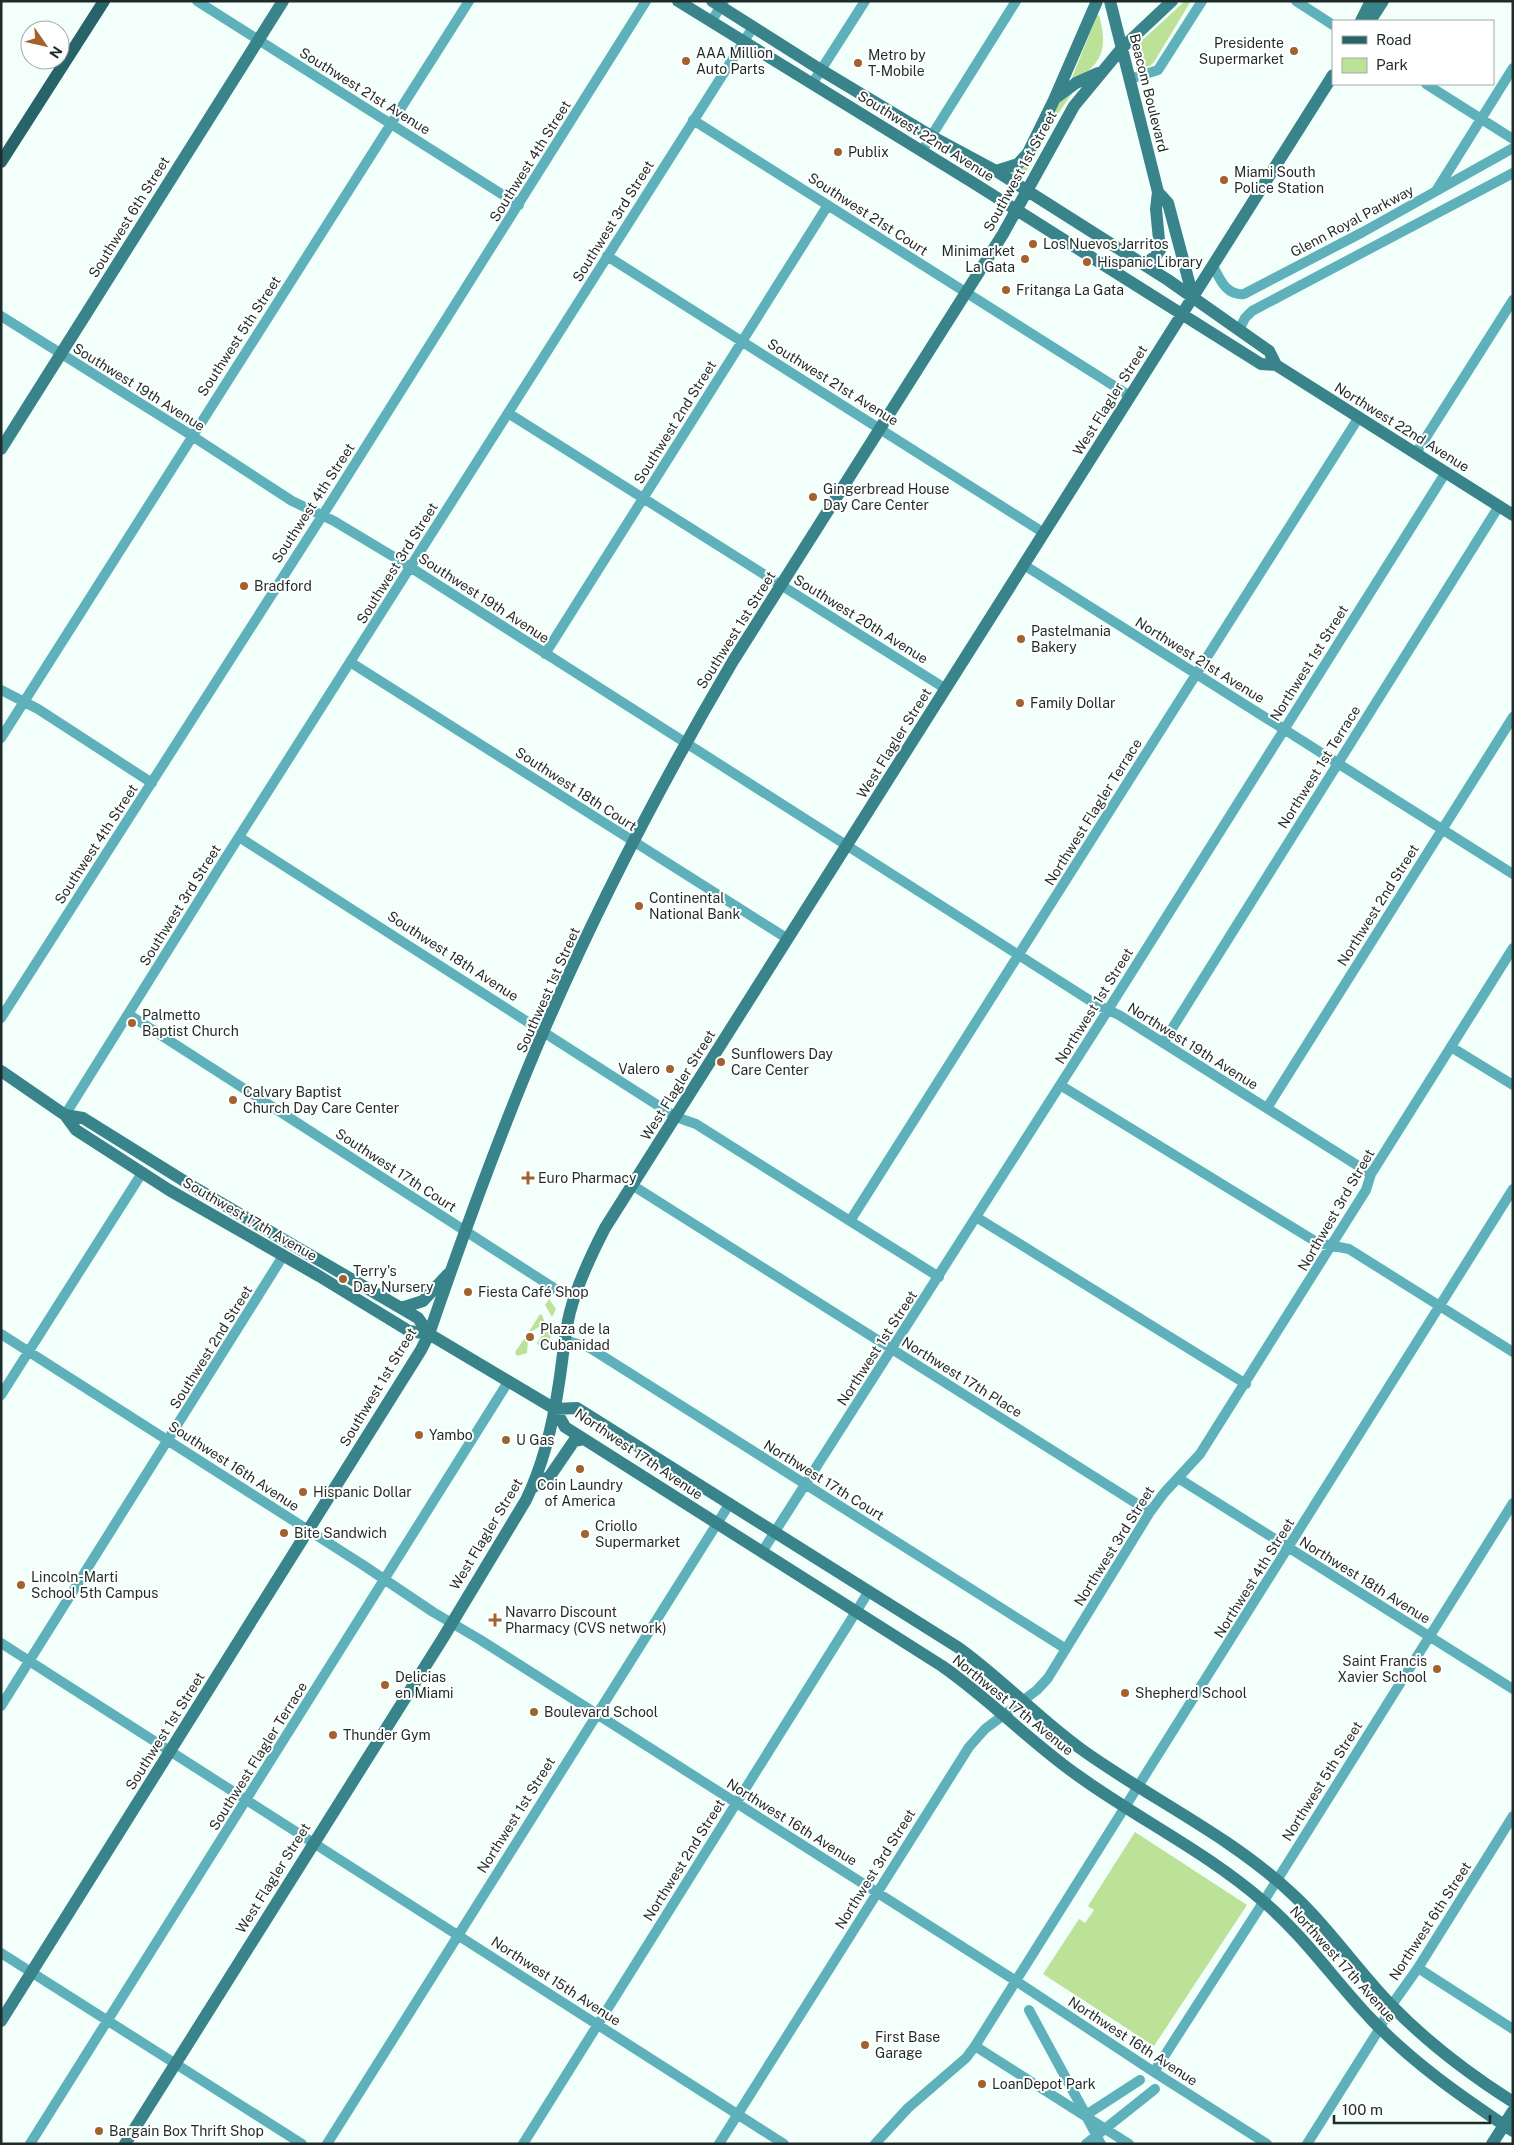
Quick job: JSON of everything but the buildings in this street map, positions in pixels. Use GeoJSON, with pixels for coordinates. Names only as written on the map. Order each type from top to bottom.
{"type":"FeatureCollection","features":[{"type":"Feature","properties":{"kind":"main road"},"geometry":{"type":"LineString","coordinates":[[1,162],[104,1]]}},
{"type":"Feature","properties":{"kind":"main road","name":"Southwest 6th Street"},"geometry":{"type":"LineString","coordinates":[[1,449],[283,1]]}},
{"type":"Feature","properties":{"kind":"main road","name":"Southwest 22nd Avenue"},"geometry":{"type":"LineString","coordinates":[[678,1],[922,151],[1182,315]]}},
{"type":"Feature","properties":{"kind":"main road"},"geometry":{"type":"LineString","coordinates":[[996,171],[1010,168],[1023,159],[1054,100],[1097,1]]}},
{"type":"Feature","properties":{"kind":"main road","name":"Beacom Boulevard"},"geometry":{"type":"LineString","coordinates":[[1110,1],[1158,192],[1156,209],[1160,250],[1155,258],[1143,264]]}},
{"type":"Feature","properties":{"kind":"main road","name":"Southwest 1st Street"},"geometry":{"type":"LineString","coordinates":[[1,2021],[421,1350],[465,1231],[544,1032],[634,842],[686,742],[733,661],[1016,211],[1066,118],[1100,72],[1122,48],[1172,1]]}},
{"type":"Feature","properties":{"kind":"main road"},"geometry":{"type":"LineString","coordinates":[[1362,20],[1372,1]]}},
{"type":"Feature","properties":{"kind":"main road"},"geometry":{"type":"LineString","coordinates":[[1371,20],[1383,1]]}},
{"type":"Feature","properties":{"kind":"main road","name":"Southwest 22nd Avenue"},"geometry":{"type":"LineString","coordinates":[[719,3],[821,70],[931,136],[996,171],[1193,297]]}},
{"type":"Feature","properties":{"kind":"main road"},"geometry":{"type":"LineString","coordinates":[[1054,100],[1076,83],[1100,72]]}},
{"type":"Feature","properties":{"kind":"main road","name":"West Flagler Street"},"geometry":{"type":"LineString","coordinates":[[125,2144],[452,1622],[532,1488],[545,1452],[555,1409],[564,1340],[575,1297],[595,1246],[1332,77]]}},
{"type":"Feature","properties":{"kind":"main road","name":"Beacom Boulevard"},"geometry":{"type":"LineString","coordinates":[[1158,192],[1168,203],[1193,297]]}},
{"type":"Feature","properties":{"kind":"main road","name":"Northwest 22nd Avenue"},"geometry":{"type":"LineString","coordinates":[[1193,297],[1269,351],[1276,365]]}},
{"type":"Feature","properties":{"kind":"main road","name":"Northwest 22nd Avenue"},"geometry":{"type":"LineString","coordinates":[[1182,315],[1261,364],[1276,365],[1513,515]]}},
{"type":"Feature","properties":{"kind":"main road","name":"Southwest 17th Avenue"},"geometry":{"type":"LineString","coordinates":[[3,1076],[65,1115],[76,1130],[142,1173],[409,1331],[428,1334],[555,1409]]}},
{"type":"Feature","properties":{"kind":"main road","name":"Southwest 17th Avenue"},"geometry":{"type":"LineString","coordinates":[[65,1115],[83,1118],[164,1169],[418,1318],[428,1334]]}},
{"type":"Feature","properties":{"kind":"main road"},"geometry":{"type":"LineString","coordinates":[[142,1173],[149,1170],[164,1169]]}},
{"type":"Feature","properties":{"kind":"main road"},"geometry":{"type":"LineString","coordinates":[[282,1239],[285,1250],[283,1256]]}},
{"type":"Feature","properties":{"kind":"main road"},"geometry":{"type":"LineString","coordinates":[[401,1308],[423,1301],[451,1270]]}},
{"type":"Feature","properties":{"kind":"main road","name":"Northwest 17th Avenue"},"geometry":{"type":"LineString","coordinates":[[1508,2128],[1432,2075],[1380,2028],[1300,1936],[1264,1901],[1206,1858],[1079,1777],[954,1674],[584,1439],[566,1427],[555,1409],[577,1408],[959,1648],[1004,1682],[1080,1748],[1219,1837],[1277,1880],[1324,1926],[1391,2006],[1440,2051],[1513,2102]]}},
{"type":"Feature","properties":{"kind":"main road"},"geometry":{"type":"LineString","coordinates":[[532,1488],[550,1476],[574,1441],[584,1439]]}},
{"type":"Feature","properties":{"kind":"main road"},"geometry":{"type":"LineString","coordinates":[[1492,2144],[1508,2128],[1513,2111]]}},
{"type":"Feature","properties":{"kind":"street","name":"Southwest 21st Avenue"},"geometry":{"type":"LineString","coordinates":[[197,1],[519,204]]}},
{"type":"Feature","properties":{"kind":"street","name":"Southwest 5th Street"},"geometry":{"type":"LineString","coordinates":[[1,738],[469,1]]}},
{"type":"Feature","properties":{"kind":"street","name":"Southwest 4th Street"},"geometry":{"type":"LineString","coordinates":[[1,1018],[322,515],[646,1]]}},
{"type":"Feature","properties":{"kind":"street"},"geometry":{"type":"LineString","coordinates":[[812,84],[864,1]]}},
{"type":"Feature","properties":{"kind":"street"},"geometry":{"type":"LineString","coordinates":[[922,151],[1016,1]]}},
{"type":"Feature","properties":{"kind":"street"},"geometry":{"type":"LineString","coordinates":[[1130,79],[1158,70],[1202,1]]}},
{"type":"Feature","properties":{"kind":"street"},"geometry":{"type":"LineString","coordinates":[[1296,1],[1332,24]]}},
{"type":"Feature","properties":{"kind":"street"},"geometry":{"type":"LineString","coordinates":[[711,22],[719,3]]}},
{"type":"Feature","properties":{"kind":"street","name":"Southwest 3rd Street"},"geometry":{"type":"LineString","coordinates":[[65,1115],[239,837],[753,27]]}},
{"type":"Feature","properties":{"kind":"street"},"geometry":{"type":"LineString","coordinates":[[1435,192],[1513,68]]}},
{"type":"Feature","properties":{"kind":"street"},"geometry":{"type":"LineString","coordinates":[[1428,85],[1513,139]]}},
{"type":"Feature","properties":{"kind":"street","name":"Southwest 21st Court"},"geometry":{"type":"LineString","coordinates":[[693,120],[1130,396]]}},
{"type":"Feature","properties":{"kind":"street","name":"Glenn Royal Parkway"},"geometry":{"type":"LineString","coordinates":[[1213,266],[1227,289],[1234,294],[1244,294],[1513,148]]}},
{"type":"Feature","properties":{"kind":"street"},"geometry":{"type":"LineString","coordinates":[[1239,330],[1244,318],[1252,311],[1513,173]]}},
{"type":"Feature","properties":{"kind":"street","name":"Southwest 2nd Street"},"geometry":{"type":"LineString","coordinates":[[544,654],[828,205]]}},
{"type":"Feature","properties":{"kind":"street","name":"Southwest 21st Avenue"},"geometry":{"type":"LineString","coordinates":[[608,256],[1044,533]]}},
{"type":"Feature","properties":{"kind":"street"},"geometry":{"type":"LineString","coordinates":[[1416,453],[1513,300]]}},
{"type":"Feature","properties":{"kind":"street","name":"Southwest 19th Avenue"},"geometry":{"type":"LineString","coordinates":[[1,316],[292,501],[322,515],[411,568],[847,846]]}},
{"type":"Feature","properties":{"kind":"street","name":"Southwest 20th Avenue"},"geometry":{"type":"LineString","coordinates":[[508,413],[946,689]]}},
{"type":"Feature","properties":{"kind":"street","name":"Northwest Flagler Terrace"},"geometry":{"type":"LineString","coordinates":[[850,1221],[1359,417]]}},
{"type":"Feature","properties":{"kind":"street","name":"Northwest 1st Street"},"geometry":{"type":"LineString","coordinates":[[762,1552],[976,1218],[1446,472]]}},
{"type":"Feature","properties":{"kind":"street","name":"Northwest 1st Terrace"},"geometry":{"type":"LineString","coordinates":[[1162,1043],[1499,506]]}},
{"type":"Feature","properties":{"kind":"street","name":"Northwest 21st Avenue"},"geometry":{"type":"LineString","coordinates":[[1024,565],[1513,874]]}},
{"type":"Feature","properties":{"kind":"street","name":"Southwest 18th Court"},"geometry":{"type":"LineString","coordinates":[[350,662],[788,939]]}},
{"type":"Feature","properties":{"kind":"street"},"geometry":{"type":"LineString","coordinates":[[1,690],[24,702],[152,783]]}},
{"type":"Feature","properties":{"kind":"street","name":"Northwest 2nd Street"},"geometry":{"type":"LineString","coordinates":[[1267,1108],[1513,717]]}},
{"type":"Feature","properties":{"kind":"street","name":"Southwest 18th Avenue"},"geometry":{"type":"LineString","coordinates":[[239,837],[676,1116]]}},
{"type":"Feature","properties":{"kind":"street","name":"Northwest 19th Avenue"},"geometry":{"type":"LineString","coordinates":[[847,846],[1107,1010],[1119,1014],[1371,1174]]}},
{"type":"Feature","properties":{"kind":"street","name":"Northwest 3rd Street"},"geometry":{"type":"LineString","coordinates":[[719,2144],[969,1747],[985,1729],[1042,1686],[1150,1512],[1164,1493],[1200,1454],[1246,1384],[1366,1190],[1371,1174],[1513,948]]}},
{"type":"Feature","properties":{"kind":"street","name":"Southwest 17th Court"},"geometry":{"type":"LineString","coordinates":[[128,1014],[557,1290],[575,1297]]}},
{"type":"Feature","properties":{"kind":"street"},"geometry":{"type":"LineString","coordinates":[[1451,1046],[1513,1085]]}},
{"type":"Feature","properties":{"kind":"street"},"geometry":{"type":"LineString","coordinates":[[1060,1085],[1318,1243],[1349,1248],[1513,1352]]}},
{"type":"Feature","properties":{"kind":"street"},"geometry":{"type":"LineString","coordinates":[[676,1116],[696,1124],[938,1277]]}},
{"type":"Feature","properties":{"kind":"street"},"geometry":{"type":"LineString","coordinates":[[1,1395],[142,1173]]}},
{"type":"Feature","properties":{"kind":"street","name":"Northwest 17th Place"},"geometry":{"type":"LineString","coordinates":[[632,1185],[1150,1512]]}},
{"type":"Feature","properties":{"kind":"street","name":"Northwest 4th Street"},"geometry":{"type":"LineString","coordinates":[[875,2144],[908,2108],[976,2046],[1513,1189]]}},
{"type":"Feature","properties":{"kind":"street"},"geometry":{"type":"LineString","coordinates":[[976,1218],[1246,1384]]}},
{"type":"Feature","properties":{"kind":"street","name":"Southwest 2nd Street"},"geometry":{"type":"LineString","coordinates":[[1,1706],[283,1256]]}},
{"type":"Feature","properties":{"kind":"street","name":"Southwest 16th Avenue"},"geometry":{"type":"LineString","coordinates":[[1,1334],[452,1622]]}},
{"type":"Feature","properties":{"kind":"street","name":"Northwest 17th Court"},"geometry":{"type":"LineString","coordinates":[[564,1340],[590,1348],[1066,1649]]}},
{"type":"Feature","properties":{"kind":"street","name":"Southwest Flagler Terrace"},"geometry":{"type":"LineString","coordinates":[[30,2144],[508,1382]]}},
{"type":"Feature","properties":{"kind":"street","name":"Northwest 18th Avenue"},"geometry":{"type":"LineString","coordinates":[[1178,1478],[1513,1689]]}},
{"type":"Feature","properties":{"kind":"street","name":"Northwest 1st Street"},"geometry":{"type":"LineString","coordinates":[[327,2144],[730,1503]]}},
{"type":"Feature","properties":{"kind":"street","name":"Northwest 5th Street"},"geometry":{"type":"LineString","coordinates":[[1154,2072],[1264,1901],[1513,1503]]}},
{"type":"Feature","properties":{"kind":"street","name":"Northwest 2nd Street"},"geometry":{"type":"LineString","coordinates":[[524,2144],[869,1591]]}},
{"type":"Feature","properties":{"kind":"street","name":"Northwest 16th Avenue"},"geometry":{"type":"LineString","coordinates":[[452,1622],[1016,1981],[1267,2144]]}},
{"type":"Feature","properties":{"kind":"street","name":"Northwest 15th Avenue"},"geometry":{"type":"LineString","coordinates":[[1,1643],[784,2144]]}},
{"type":"Feature","properties":{"kind":"street","name":"Northwest 6th Street"},"geometry":{"type":"LineString","coordinates":[[1308,2144],[1380,2028],[1391,2006],[1418,1968],[1513,1816]]}},
{"type":"Feature","properties":{"kind":"street"},"geometry":{"type":"LineString","coordinates":[[1,1953],[302,2144]]}},
{"type":"Feature","properties":{"kind":"street"},"geometry":{"type":"LineString","coordinates":[[1418,1968],[1513,2029]]}},
{"type":"Feature","properties":{"kind":"street"},"geometry":{"type":"LineString","coordinates":[[1029,2010],[1099,2140]]}},
{"type":"Feature","properties":{"kind":"street"},"geometry":{"type":"LineString","coordinates":[[976,2046],[1129,2144]]}},
{"type":"Feature","properties":{"kind":"street"},"geometry":{"type":"LineString","coordinates":[[1086,2115],[1140,2080]]}},
{"type":"Feature","properties":{"kind":"street"},"geometry":{"type":"LineString","coordinates":[[1086,2144],[1099,2140],[1106,2128],[1155,2089]]}},
{"type":"Feature","properties":{"kind":"green space"},"geometry":{"type":"Polygon","coordinates":[[[1185,1],[1191,1],[1154,62],[1146,67],[1141,64],[1137,45],[1185,1]]]}},
{"type":"Feature","properties":{"kind":"green space"},"geometry":{"type":"Polygon","coordinates":[[[1099,15],[1103,37],[1100,55],[1090,69],[1071,80],[1097,16],[1099,15]]]}},
{"type":"Feature","properties":{"kind":"green space"},"geometry":{"type":"Polygon","coordinates":[[[1073,92],[1053,121],[1022,180],[1010,173],[1060,102],[1073,92]]]}},
{"type":"Feature","properties":{"kind":"green space"},"geometry":{"type":"Polygon","coordinates":[[[549,1299],[556,1309],[552,1317],[545,1305],[549,1299]]]}},
{"type":"Feature","properties":{"kind":"green space"},"geometry":{"type":"Polygon","coordinates":[[[540,1314],[545,1323],[531,1332],[530,1330],[540,1314]]]}},
{"type":"Feature","properties":{"kind":"green space"},"geometry":{"type":"Polygon","coordinates":[[[546,1329],[552,1332],[548,1345],[538,1345],[537,1343],[546,1329]]]}},
{"type":"Feature","properties":{"kind":"green space"},"geometry":{"type":"Polygon","coordinates":[[[525,1338],[528,1340],[527,1353],[517,1356],[515,1352],[525,1338]]]}},
{"type":"Feature","properties":{"kind":"green space"},"geometry":{"type":"Polygon","coordinates":[[[1135,1832],[1247,1905],[1154,2046],[1043,1974],[1079,1919],[1085,1923],[1094,1910],[1088,1906],[1135,1832]]]}},
{"type":"Feature","properties":{"kind":"place","name":"Presidente Supermarket"},"geometry":{"type":"Point","coordinates":[1294,51]}},
{"type":"Feature","properties":{"kind":"place","name":"AAA Million Auto Parts"},"geometry":{"type":"Point","coordinates":[686,61]}},
{"type":"Feature","properties":{"kind":"place","name":"Metro by T-Mobile"},"geometry":{"type":"Point","coordinates":[858,63]}},
{"type":"Feature","properties":{"kind":"place","name":"Publix"},"geometry":{"type":"Point","coordinates":[838,152]}},
{"type":"Feature","properties":{"kind":"place","name":"Miami South Police Station"},"geometry":{"type":"Point","coordinates":[1224,180]}},
{"type":"Feature","properties":{"kind":"place","name":"Los Nuevos Jarritos"},"geometry":{"type":"Point","coordinates":[1033,244]}},
{"type":"Feature","properties":{"kind":"place","name":"Minimarket La Gata"},"geometry":{"type":"Point","coordinates":[1025,259]}},
{"type":"Feature","properties":{"kind":"place","name":"Hispanic Library"},"geometry":{"type":"Point","coordinates":[1087,262]}},
{"type":"Feature","properties":{"kind":"place","name":"Fritanga La Gata"},"geometry":{"type":"Point","coordinates":[1006,290]}},
{"type":"Feature","properties":{"kind":"place","name":"Gingerbread House Day Care Center"},"geometry":{"type":"Point","coordinates":[813,497]}},
{"type":"Feature","properties":{"kind":"place","name":"Bradford"},"geometry":{"type":"Point","coordinates":[244,586]}},
{"type":"Feature","properties":{"kind":"place","name":"Pastelmania Bakery"},"geometry":{"type":"Point","coordinates":[1021,639]}},
{"type":"Feature","properties":{"kind":"place","name":"Family Dollar"},"geometry":{"type":"Point","coordinates":[1020,703]}},
{"type":"Feature","properties":{"kind":"place","name":"Continental National Bank"},"geometry":{"type":"Point","coordinates":[639,906]}},
{"type":"Feature","properties":{"kind":"place","name":"Palmetto Baptist Church"},"geometry":{"type":"Point","coordinates":[132,1023]}},
{"type":"Feature","properties":{"kind":"place","name":"Sunflowers Day Care Center"},"geometry":{"type":"Point","coordinates":[721,1062]}},
{"type":"Feature","properties":{"kind":"place","name":"Valero"},"geometry":{"type":"Point","coordinates":[670,1069]}},
{"type":"Feature","properties":{"kind":"place","name":"Calvary Baptist Church Day Care Center"},"geometry":{"type":"Point","coordinates":[233,1100]}},
{"type":"Feature","properties":{"kind":"place","name":"Euro Pharmacy"},"geometry":{"type":"Point","coordinates":[528,1178]}},
{"type":"Feature","properties":{"kind":"place","name":"Terry's Day Nursery"},"geometry":{"type":"Point","coordinates":[343,1279]}},
{"type":"Feature","properties":{"kind":"place","name":"Fiesta Café Shop"},"geometry":{"type":"Point","coordinates":[468,1292]}},
{"type":"Feature","properties":{"kind":"place","name":"Plaza de la Cubanidad"},"geometry":{"type":"Point","coordinates":[530,1337]}},
{"type":"Feature","properties":{"kind":"place","name":"Yambo"},"geometry":{"type":"Point","coordinates":[419,1435]}},
{"type":"Feature","properties":{"kind":"place","name":"U Gas"},"geometry":{"type":"Point","coordinates":[506,1440]}},
{"type":"Feature","properties":{"kind":"place","name":"Coin Laundry of America"},"geometry":{"type":"Point","coordinates":[580,1469]}},
{"type":"Feature","properties":{"kind":"place","name":"Hispanic Dollar"},"geometry":{"type":"Point","coordinates":[303,1492]}},
{"type":"Feature","properties":{"kind":"place","name":"Bite Sandwich"},"geometry":{"type":"Point","coordinates":[284,1533]}},
{"type":"Feature","properties":{"kind":"place","name":"Criollo Supermarket"},"geometry":{"type":"Point","coordinates":[585,1534]}},
{"type":"Feature","properties":{"kind":"place","name":"Lincoln-Marti School 5th Campus"},"geometry":{"type":"Point","coordinates":[21,1585]}},
{"type":"Feature","properties":{"kind":"place","name":"Navarro Discount Pharmacy (CVS network)"},"geometry":{"type":"Point","coordinates":[495,1620]}},
{"type":"Feature","properties":{"kind":"place","name":"Saint Francis Xavier School"},"geometry":{"type":"Point","coordinates":[1437,1669]}},
{"type":"Feature","properties":{"kind":"place","name":"Delicias en Miami"},"geometry":{"type":"Point","coordinates":[385,1685]}},
{"type":"Feature","properties":{"kind":"place","name":"Shepherd School"},"geometry":{"type":"Point","coordinates":[1125,1693]}},
{"type":"Feature","properties":{"kind":"place","name":"Boulevard School"},"geometry":{"type":"Point","coordinates":[534,1712]}},
{"type":"Feature","properties":{"kind":"place","name":"Thunder Gym"},"geometry":{"type":"Point","coordinates":[333,1735]}},
{"type":"Feature","properties":{"kind":"place","name":"First Base Garage"},"geometry":{"type":"Point","coordinates":[865,2045]}},
{"type":"Feature","properties":{"kind":"place","name":"LoanDepot Park"},"geometry":{"type":"Point","coordinates":[982,2084]}},
{"type":"Feature","properties":{"kind":"place","name":"Bargain Box Thrift Shop"},"geometry":{"type":"Point","coordinates":[99,2131]}}]}
